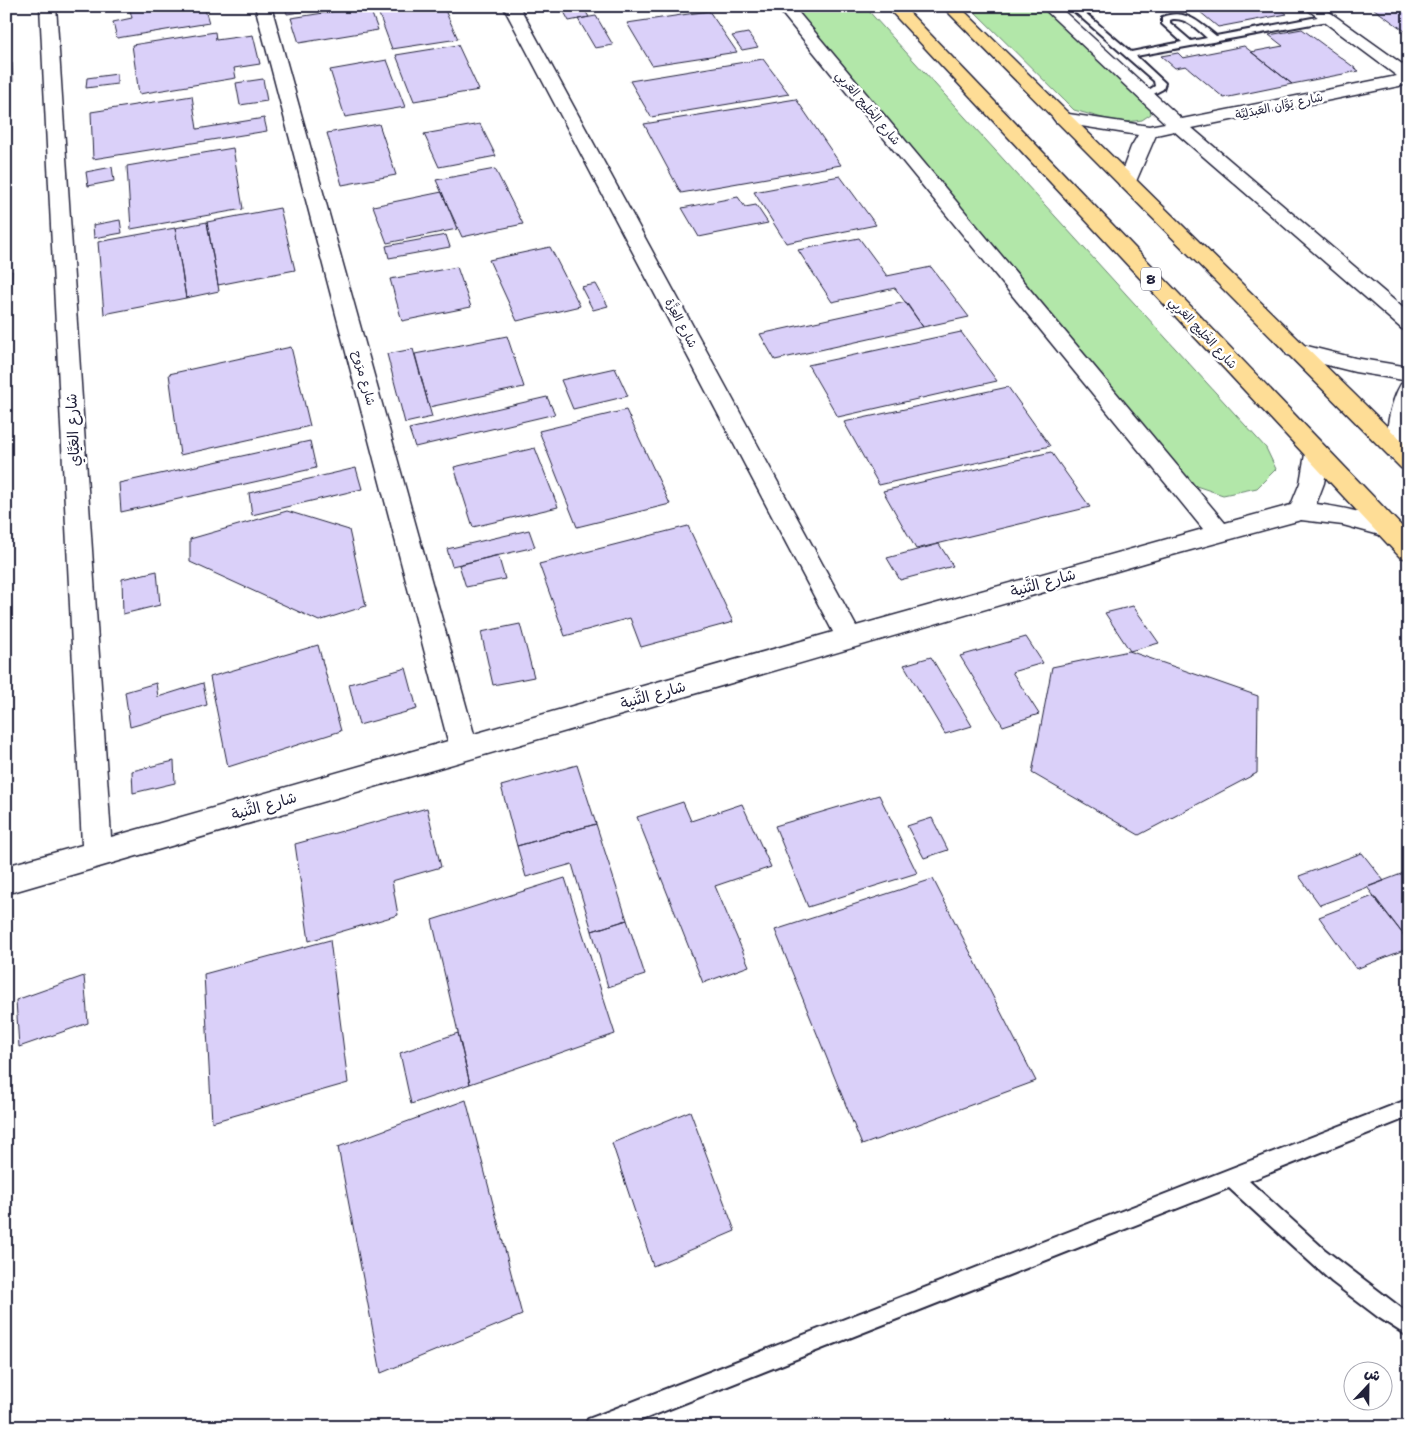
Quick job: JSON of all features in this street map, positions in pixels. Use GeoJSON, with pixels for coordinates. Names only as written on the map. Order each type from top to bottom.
{"type":"FeatureCollection","features":[{"type":"Feature","properties":{"kind":"highway","name":"شارع الخَلِيج العَربِي"},"geometry":{"type":"LineString","coordinates":[[894,6],[1409,550]]}},
{"type":"Feature","properties":{"kind":"highway"},"geometry":{"type":"LineString","coordinates":[[950,6],[1404,458]]}},
{"type":"Feature","properties":{"kind":"street","name":"شارع العَيَّاي"},"geometry":{"type":"LineString","coordinates":[[48,6],[97,854]]}},
{"type":"Feature","properties":{"kind":"street","name":"شارع مرَوح"},"geometry":{"type":"LineString","coordinates":[[263,6],[464,749]]}},
{"type":"Feature","properties":{"kind":"street","name":"شارع العِزَّة"},"geometry":{"type":"LineString","coordinates":[[511,6],[850,639]]}},
{"type":"Feature","properties":{"kind":"street","name":"شارع الخَلِيج العَربِي"},"geometry":{"type":"LineString","coordinates":[[784,6],[1220,534]]}},
{"type":"Feature","properties":{"kind":"street"},"geometry":{"type":"LineString","coordinates":[[1049,6],[1179,126],[1409,324]]}},
{"type":"Feature","properties":{"kind":"street"},"geometry":{"type":"LineString","coordinates":[[1311,6],[1409,78]]}},
{"type":"Feature","properties":{"kind":"street","name":"شارع يَوَّان العَبدَلِيَّة"},"geometry":{"type":"LineString","coordinates":[[1062,118],[1149,131],[1409,78]]}},
{"type":"Feature","properties":{"kind":"street"},"geometry":{"type":"LineString","coordinates":[[1127,182],[1140,147],[1149,131]]}},
{"type":"Feature","properties":{"kind":"street"},"geometry":{"type":"LineString","coordinates":[[1296,350],[1355,366],[1409,374]]}},
{"type":"Feature","properties":{"kind":"street"},"geometry":{"type":"LineString","coordinates":[[1404,458],[1399,431],[1401,411],[1409,389]]}},
{"type":"Feature","properties":{"kind":"street"},"geometry":{"type":"LineString","coordinates":[[1300,511],[1312,483],[1317,454]]}},
{"type":"Feature","properties":{"kind":"street","name":"شارع الثَّنية"},"geometry":{"type":"LineString","coordinates":[[6,880],[1300,511],[1343,516],[1387,528]]}},
{"type":"Feature","properties":{"kind":"lane"},"geometry":{"type":"LineString","coordinates":[[1072,6],[1160,83],[1160,87],[1157,90],[1146,95]]}},
{"type":"Feature","properties":{"kind":"lane"},"geometry":{"type":"LineString","coordinates":[[1189,44],[1166,24],[1165,18],[1173,16],[1185,17],[1214,39]]}},
{"type":"Feature","properties":{"kind":"lane"},"geometry":{"type":"LineString","coordinates":[[1129,55],[1328,18]]}},
{"type":"Feature","properties":{"kind":"lane"},"geometry":{"type":"LineString","coordinates":[[596,1427],[1409,1108]]}},
{"type":"Feature","properties":{"kind":"lane"},"geometry":{"type":"LineString","coordinates":[[1232,1178],[1331,1270],[1409,1327]]}},
{"type":"Feature","properties":{"kind":"green space"},"geometry":{"type":"Polygon","coordinates":[[[786,6],[864,6],[1266,448],[1276,469],[1257,488],[1223,495],[1184,482],[786,6]]]}},
{"type":"Feature","properties":{"kind":"green space"},"geometry":{"type":"Polygon","coordinates":[[[969,6],[1044,6],[1149,102],[1151,114],[1142,120],[1120,123],[1074,110],[969,6]]]}},
{"type":"Feature","properties":{"kind":"building"},"geometry":{"type":"Polygon","coordinates":[[[129,6],[204,6],[209,23],[117,38],[113,22],[132,18],[129,6]]]}},
{"type":"Feature","properties":{"kind":"building"},"geometry":{"type":"Polygon","coordinates":[[[285,6],[339,6],[287,14],[285,6]]]}},
{"type":"Feature","properties":{"kind":"building"},"geometry":{"type":"Polygon","coordinates":[[[369,6],[378,30],[299,43],[291,18],[369,6]]]}},
{"type":"Feature","properties":{"kind":"building"},"geometry":{"type":"Polygon","coordinates":[[[376,6],[443,6],[458,39],[392,49],[376,6]]]}},
{"type":"Feature","properties":{"kind":"building"},"geometry":{"type":"Polygon","coordinates":[[[561,6],[582,6],[589,17],[569,21],[561,6]]]}},
{"type":"Feature","properties":{"kind":"building"},"geometry":{"type":"Polygon","coordinates":[[[670,6],[702,6],[674,11],[670,6]]]}},
{"type":"Feature","properties":{"kind":"building"},"geometry":{"type":"Polygon","coordinates":[[[1193,6],[1276,6],[1287,14],[1218,27],[1193,6]]]}},
{"type":"Feature","properties":{"kind":"building"},"geometry":{"type":"Polygon","coordinates":[[[1370,6],[1409,6],[1409,34],[1370,6]]]}},
{"type":"Feature","properties":{"kind":"building"},"geometry":{"type":"Polygon","coordinates":[[[709,11],[737,52],[652,65],[627,23],[709,11]]]}},
{"type":"Feature","properties":{"kind":"building"},"geometry":{"type":"Polygon","coordinates":[[[596,16],[613,45],[595,48],[578,19],[596,16]]]}},
{"type":"Feature","properties":{"kind":"building"},"geometry":{"type":"Polygon","coordinates":[[[1302,29],[1359,71],[1292,84],[1251,52],[1283,46],[1269,35],[1302,29]]]}},
{"type":"Feature","properties":{"kind":"building"},"geometry":{"type":"Polygon","coordinates":[[[215,32],[216,40],[253,35],[260,64],[234,68],[236,78],[139,94],[132,45],[215,32]]]}},
{"type":"Feature","properties":{"kind":"building"},"geometry":{"type":"Polygon","coordinates":[[[748,33],[758,47],[742,50],[732,36],[748,33]]]}},
{"type":"Feature","properties":{"kind":"building"},"geometry":{"type":"Polygon","coordinates":[[[458,45],[479,90],[414,101],[396,55],[458,45]]]}},
{"type":"Feature","properties":{"kind":"building"},"geometry":{"type":"Polygon","coordinates":[[[1244,46],[1292,84],[1224,98],[1186,66],[1175,68],[1161,56],[1178,53],[1183,58],[1244,46]]]}},
{"type":"Feature","properties":{"kind":"building"},"geometry":{"type":"Polygon","coordinates":[[[763,59],[789,94],[651,117],[630,81],[763,59]]]}},
{"type":"Feature","properties":{"kind":"building"},"geometry":{"type":"Polygon","coordinates":[[[387,60],[405,107],[345,117],[330,70],[387,60]]]}},
{"type":"Feature","properties":{"kind":"building"},"geometry":{"type":"Polygon","coordinates":[[[6,63],[12,63],[13,82],[6,83],[6,63]]]}},
{"type":"Feature","properties":{"kind":"building"},"geometry":{"type":"Polygon","coordinates":[[[117,74],[117,84],[86,88],[87,78],[117,74]]]}},
{"type":"Feature","properties":{"kind":"building"},"geometry":{"type":"Polygon","coordinates":[[[263,79],[267,101],[240,105],[236,83],[263,79]]]}},
{"type":"Feature","properties":{"kind":"building"},"geometry":{"type":"Polygon","coordinates":[[[192,96],[197,129],[264,118],[267,131],[93,159],[91,112],[192,96]]]}},
{"type":"Feature","properties":{"kind":"building"},"geometry":{"type":"Polygon","coordinates":[[[796,99],[841,165],[681,193],[644,124],[796,99]]]}},
{"type":"Feature","properties":{"kind":"building"},"geometry":{"type":"Polygon","coordinates":[[[379,124],[396,175],[342,185],[327,133],[379,124]]]}},
{"type":"Feature","properties":{"kind":"building"},"geometry":{"type":"Polygon","coordinates":[[[480,124],[496,156],[439,167],[424,134],[480,124]]]}},
{"type":"Feature","properties":{"kind":"building"},"geometry":{"type":"Polygon","coordinates":[[[233,148],[243,209],[131,229],[127,166],[233,148]]]}},
{"type":"Feature","properties":{"kind":"building"},"geometry":{"type":"Polygon","coordinates":[[[112,167],[114,181],[88,186],[86,172],[112,167]]]}},
{"type":"Feature","properties":{"kind":"building"},"geometry":{"type":"Polygon","coordinates":[[[495,169],[523,224],[462,237],[436,180],[495,169]]]}},
{"type":"Feature","properties":{"kind":"building"},"geometry":{"type":"Polygon","coordinates":[[[840,176],[876,225],[786,243],[754,192],[840,176]]]}},
{"type":"Feature","properties":{"kind":"building"},"geometry":{"type":"Polygon","coordinates":[[[442,192],[457,229],[387,243],[373,206],[442,192]]]}},
{"type":"Feature","properties":{"kind":"building"},"geometry":{"type":"Polygon","coordinates":[[[738,197],[745,207],[756,205],[768,223],[699,237],[682,208],[738,197]]]}},
{"type":"Feature","properties":{"kind":"building"},"geometry":{"type":"Polygon","coordinates":[[[280,208],[295,270],[218,285],[207,222],[280,208]]]}},
{"type":"Feature","properties":{"kind":"building"},"geometry":{"type":"Polygon","coordinates":[[[120,220],[122,233],[94,238],[93,225],[120,220]]]}},
{"type":"Feature","properties":{"kind":"building"},"geometry":{"type":"Polygon","coordinates":[[[207,222],[219,291],[186,298],[175,228],[207,222]]]}},
{"type":"Feature","properties":{"kind":"building"},"geometry":{"type":"Polygon","coordinates":[[[175,228],[186,298],[104,314],[98,242],[175,228]]]}},
{"type":"Feature","properties":{"kind":"building"},"geometry":{"type":"Polygon","coordinates":[[[446,235],[450,247],[389,258],[386,246],[446,235]]]}},
{"type":"Feature","properties":{"kind":"building"},"geometry":{"type":"Polygon","coordinates":[[[859,238],[887,276],[931,267],[969,317],[923,327],[895,288],[832,302],[798,250],[859,238]]]}},
{"type":"Feature","properties":{"kind":"building"},"geometry":{"type":"Polygon","coordinates":[[[550,247],[580,306],[517,321],[489,260],[550,247]]]}},
{"type":"Feature","properties":{"kind":"building"},"geometry":{"type":"Polygon","coordinates":[[[457,267],[471,307],[402,321],[390,279],[457,267]]]}},
{"type":"Feature","properties":{"kind":"building"},"geometry":{"type":"Polygon","coordinates":[[[12,271],[10,316],[6,316],[6,272],[12,271]]]}},
{"type":"Feature","properties":{"kind":"building"},"geometry":{"type":"Polygon","coordinates":[[[596,284],[608,306],[593,310],[581,287],[596,284]]]}},
{"type":"Feature","properties":{"kind":"building"},"geometry":{"type":"Polygon","coordinates":[[[906,302],[923,327],[775,360],[760,334],[906,302]]]}},
{"type":"Feature","properties":{"kind":"building"},"geometry":{"type":"Polygon","coordinates":[[[961,332],[997,381],[838,417],[808,365],[961,332]]]}},
{"type":"Feature","properties":{"kind":"building"},"geometry":{"type":"Polygon","coordinates":[[[507,336],[524,387],[429,407],[415,354],[507,336]]]}},
{"type":"Feature","properties":{"kind":"building"},"geometry":{"type":"Polygon","coordinates":[[[291,347],[310,426],[180,455],[169,374],[291,347]]]}},
{"type":"Feature","properties":{"kind":"building"},"geometry":{"type":"Polygon","coordinates":[[[413,349],[432,417],[405,423],[387,354],[413,349]]]}},
{"type":"Feature","properties":{"kind":"building"},"geometry":{"type":"Polygon","coordinates":[[[615,368],[628,396],[573,409],[561,380],[615,368]]]}},
{"type":"Feature","properties":{"kind":"building"},"geometry":{"type":"Polygon","coordinates":[[[1008,387],[1050,446],[879,485],[844,422],[1008,387]]]}},
{"type":"Feature","properties":{"kind":"building"},"geometry":{"type":"Polygon","coordinates":[[[547,397],[555,414],[415,447],[409,429],[547,397]]]}},
{"type":"Feature","properties":{"kind":"building"},"geometry":{"type":"Polygon","coordinates":[[[626,410],[670,504],[577,527],[539,431],[626,410]]]}},
{"type":"Feature","properties":{"kind":"building"},"geometry":{"type":"Polygon","coordinates":[[[310,441],[316,468],[121,512],[119,483],[310,441]]]}},
{"type":"Feature","properties":{"kind":"building"},"geometry":{"type":"Polygon","coordinates":[[[535,448],[558,507],[473,527],[454,467],[535,448]]]}},
{"type":"Feature","properties":{"kind":"building"},"geometry":{"type":"Polygon","coordinates":[[[1051,452],[1090,507],[916,549],[883,491],[1051,452]]]}},
{"type":"Feature","properties":{"kind":"building"},"geometry":{"type":"Polygon","coordinates":[[[356,468],[362,489],[252,515],[249,493],[356,468]]]}},
{"type":"Feature","properties":{"kind":"building"},"geometry":{"type":"Polygon","coordinates":[[[287,511],[349,530],[366,606],[319,621],[190,562],[190,539],[287,511]]]}},
{"type":"Feature","properties":{"kind":"building"},"geometry":{"type":"Polygon","coordinates":[[[688,526],[733,622],[641,647],[630,618],[565,636],[539,564],[688,526]]]}},
{"type":"Feature","properties":{"kind":"building"},"geometry":{"type":"Polygon","coordinates":[[[529,530],[535,547],[452,566],[447,549],[529,530]]]}},
{"type":"Feature","properties":{"kind":"building"},"geometry":{"type":"Polygon","coordinates":[[[939,544],[953,566],[900,580],[887,558],[939,544]]]}},
{"type":"Feature","properties":{"kind":"building"},"geometry":{"type":"Polygon","coordinates":[[[498,555],[505,579],[466,587],[459,565],[498,555]]]}},
{"type":"Feature","properties":{"kind":"building"},"geometry":{"type":"Polygon","coordinates":[[[157,571],[160,605],[123,614],[122,579],[157,571]]]}},
{"type":"Feature","properties":{"kind":"building"},"geometry":{"type":"Polygon","coordinates":[[[1133,606],[1159,643],[1130,651],[1105,613],[1133,606]]]}},
{"type":"Feature","properties":{"kind":"building"},"geometry":{"type":"Polygon","coordinates":[[[520,624],[534,677],[493,685],[481,632],[520,624]]]}},
{"type":"Feature","properties":{"kind":"building"},"geometry":{"type":"Polygon","coordinates":[[[1026,637],[1043,663],[1012,672],[1039,714],[1003,726],[960,656],[1026,637]]]}},
{"type":"Feature","properties":{"kind":"building"},"geometry":{"type":"Polygon","coordinates":[[[318,645],[341,731],[228,767],[210,677],[318,645]]]}},
{"type":"Feature","properties":{"kind":"building"},"geometry":{"type":"Polygon","coordinates":[[[1129,651],[1258,696],[1257,773],[1139,835],[1032,773],[1052,667],[1129,651]]]}},
{"type":"Feature","properties":{"kind":"building"},"geometry":{"type":"Polygon","coordinates":[[[931,657],[972,726],[945,734],[904,665],[931,657]]]}},
{"type":"Feature","properties":{"kind":"building"},"geometry":{"type":"Polygon","coordinates":[[[406,668],[417,709],[359,725],[349,684],[406,668]]]}},
{"type":"Feature","properties":{"kind":"building"},"geometry":{"type":"Polygon","coordinates":[[[156,683],[158,697],[203,683],[207,705],[130,727],[125,692],[156,683]]]}},
{"type":"Feature","properties":{"kind":"building"},"geometry":{"type":"Polygon","coordinates":[[[174,761],[175,783],[133,793],[132,771],[174,761]]]}},
{"type":"Feature","properties":{"kind":"building"},"geometry":{"type":"Polygon","coordinates":[[[577,765],[596,824],[517,846],[501,786],[577,765]]]}},
{"type":"Feature","properties":{"kind":"building"},"geometry":{"type":"Polygon","coordinates":[[[879,795],[917,873],[808,907],[775,826],[879,795]]]}},
{"type":"Feature","properties":{"kind":"building"},"geometry":{"type":"Polygon","coordinates":[[[683,802],[691,821],[742,804],[771,867],[715,886],[749,966],[703,983],[637,817],[683,802]]]}},
{"type":"Feature","properties":{"kind":"building"},"geometry":{"type":"Polygon","coordinates":[[[427,808],[441,867],[392,881],[398,915],[309,941],[295,844],[427,808]]]}},
{"type":"Feature","properties":{"kind":"building"},"geometry":{"type":"Polygon","coordinates":[[[932,818],[948,850],[924,858],[907,826],[932,818]]]}},
{"type":"Feature","properties":{"kind":"building"},"geometry":{"type":"Polygon","coordinates":[[[596,824],[627,920],[592,931],[572,864],[526,877],[517,846],[596,824]]]}},
{"type":"Feature","properties":{"kind":"building"},"geometry":{"type":"Polygon","coordinates":[[[1362,853],[1384,881],[1320,905],[1299,876],[1362,853]]]}},
{"type":"Feature","properties":{"kind":"building"},"geometry":{"type":"Polygon","coordinates":[[[1409,871],[1409,942],[1367,887],[1409,871]]]}},
{"type":"Feature","properties":{"kind":"building"},"geometry":{"type":"Polygon","coordinates":[[[565,878],[615,1034],[470,1084],[432,920],[565,878]]]}},
{"type":"Feature","properties":{"kind":"building"},"geometry":{"type":"Polygon","coordinates":[[[933,879],[1036,1081],[862,1145],[775,930],[933,879]]]}},
{"type":"Feature","properties":{"kind":"building"},"geometry":{"type":"Polygon","coordinates":[[[1373,896],[1409,942],[1409,948],[1356,969],[1319,917],[1373,896]]]}},
{"type":"Feature","properties":{"kind":"building"},"geometry":{"type":"Polygon","coordinates":[[[627,920],[645,975],[608,987],[592,931],[627,920]]]}},
{"type":"Feature","properties":{"kind":"building"},"geometry":{"type":"Polygon","coordinates":[[[330,940],[348,1083],[212,1122],[204,974],[330,940]]]}},
{"type":"Feature","properties":{"kind":"building"},"geometry":{"type":"Polygon","coordinates":[[[84,976],[88,1023],[19,1047],[16,1000],[84,976]]]}},
{"type":"Feature","properties":{"kind":"building"},"geometry":{"type":"Polygon","coordinates":[[[458,1033],[470,1084],[411,1104],[400,1053],[458,1033]]]}},
{"type":"Feature","properties":{"kind":"building"},"geometry":{"type":"Polygon","coordinates":[[[466,1100],[522,1315],[381,1373],[338,1147],[466,1100]]]}},
{"type":"Feature","properties":{"kind":"building"},"geometry":{"type":"Polygon","coordinates":[[[690,1111],[735,1231],[653,1266],[612,1143],[690,1111]]]}}]}
